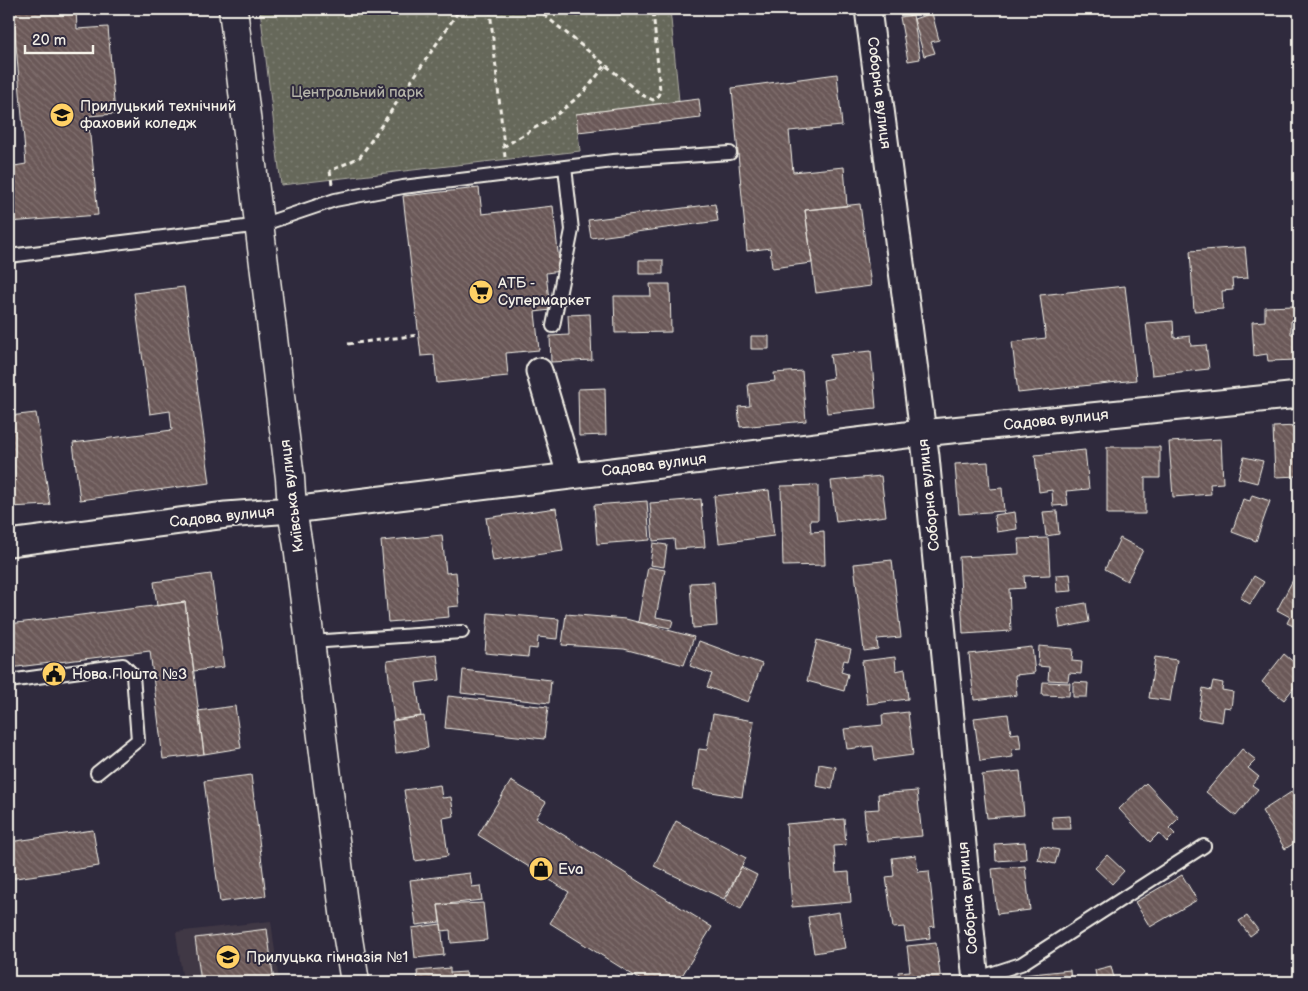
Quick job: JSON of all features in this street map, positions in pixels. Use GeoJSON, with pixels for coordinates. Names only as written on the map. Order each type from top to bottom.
{"type":"FeatureCollection","features":[{"type":"Feature","properties":{"kind":"main road","name":"Київська вулиця"},"geometry":{"type":"LineString","coordinates":[[233,9],[261,225],[292,510],[345,920],[355,982]]}},
{"type":"Feature","properties":{"kind":"street","name":"Соборна вулиця"},"geometry":{"type":"LineString","coordinates":[[868,9],[927,466],[975,980]]}},
{"type":"Feature","properties":{"kind":"street"},"geometry":{"type":"LineString","coordinates":[[539,371],[570,475]]}},
{"type":"Feature","properties":{"kind":"street","name":"Садова вулиця"},"geometry":{"type":"LineString","coordinates":[[9,543],[226,515],[292,510],[922,433],[1299,396]]}},
{"type":"Feature","properties":{"kind":"lane"},"geometry":{"type":"LineString","coordinates":[[9,256],[261,225],[335,200],[403,187],[613,161],[730,152]]}},
{"type":"Feature","properties":{"kind":"lane"},"geometry":{"type":"LineString","coordinates":[[553,326],[572,230],[565,167]]}},
{"type":"Feature","properties":{"kind":"lane"},"geometry":{"type":"LineString","coordinates":[[310,642],[462,632]]}},
{"type":"Feature","properties":{"kind":"lane"},"geometry":{"type":"LineString","coordinates":[[9,681],[123,665],[133,675],[138,740],[97,773]]}},
{"type":"Feature","properties":{"kind":"lane"},"geometry":{"type":"LineString","coordinates":[[975,980],[1021,964],[1204,846]]}},
{"type":"Feature","properties":{"kind":"path"},"geometry":{"type":"LineString","coordinates":[[330,171],[360,157],[460,9]]}},
{"type":"Feature","properties":{"kind":"path"},"geometry":{"type":"LineString","coordinates":[[490,9],[506,174]]}},
{"type":"Feature","properties":{"kind":"path"},"geometry":{"type":"LineString","coordinates":[[537,9],[605,66],[642,95],[653,100],[658,98],[660,91],[653,9]]}},
{"type":"Feature","properties":{"kind":"path"},"geometry":{"type":"LineString","coordinates":[[503,147],[555,116],[584,92],[605,66]]}},
{"type":"Feature","properties":{"kind":"path"},"geometry":{"type":"LineString","coordinates":[[348,344],[419,335]]}},
{"type":"Feature","properties":{"kind":"shaded area","name":"Прилуцька гімназія №1"},"geometry":{"type":"Polygon","coordinates":[[[271,921],[279,982],[183,982],[176,932],[271,921]]]}},
{"type":"Feature","properties":{"kind":"green space","name":"Центральний парк"},"geometry":{"type":"Polygon","coordinates":[[[260,9],[670,9],[679,101],[576,114],[580,151],[281,185],[260,9]]]}},
{"type":"Feature","properties":{"kind":"building","name":"Прилуцький технічний фаховий коледж"},"geometry":{"type":"Polygon","coordinates":[[[13,9],[76,9],[77,29],[108,27],[115,114],[88,116],[98,215],[9,222],[9,167],[26,164],[13,9]]]}},
{"type":"Feature","properties":{"kind":"building"},"geometry":{"type":"Polygon","coordinates":[[[932,13],[939,40],[931,42],[935,53],[924,56],[914,19],[932,13]]]}},
{"type":"Feature","properties":{"kind":"building"},"geometry":{"type":"Polygon","coordinates":[[[913,15],[920,59],[908,61],[900,17],[913,15]]]}},
{"type":"Feature","properties":{"kind":"building"},"geometry":{"type":"Polygon","coordinates":[[[837,74],[842,126],[789,131],[793,172],[844,167],[847,206],[805,210],[812,263],[772,268],[770,248],[747,251],[732,88],[837,74]]]}},
{"type":"Feature","properties":{"kind":"building"},"geometry":{"type":"Polygon","coordinates":[[[699,99],[701,118],[578,132],[576,114],[699,99]]]}},
{"type":"Feature","properties":{"kind":"building","name":"АТБ - Супермаркет"},"geometry":{"type":"Polygon","coordinates":[[[479,188],[482,214],[553,206],[560,271],[546,273],[550,310],[535,312],[539,350],[506,353],[508,376],[437,383],[434,355],[421,356],[403,196],[479,188]]]}},
{"type":"Feature","properties":{"kind":"building"},"geometry":{"type":"Polygon","coordinates":[[[715,204],[718,221],[591,238],[588,220],[715,204]]]}},
{"type":"Feature","properties":{"kind":"building"},"geometry":{"type":"Polygon","coordinates":[[[860,204],[871,286],[816,293],[805,210],[860,204]]]}},
{"type":"Feature","properties":{"kind":"building"},"geometry":{"type":"Polygon","coordinates":[[[1245,247],[1248,278],[1232,279],[1233,290],[1222,291],[1223,309],[1194,311],[1190,251],[1245,247]]]}},
{"type":"Feature","properties":{"kind":"building"},"geometry":{"type":"Polygon","coordinates":[[[639,260],[663,260],[663,274],[639,274],[639,260]]]}},
{"type":"Feature","properties":{"kind":"building"},"geometry":{"type":"Polygon","coordinates":[[[650,284],[670,284],[671,332],[615,333],[614,296],[651,296],[650,284]]]}},
{"type":"Feature","properties":{"kind":"building"},"geometry":{"type":"Polygon","coordinates":[[[1125,286],[1136,380],[1018,393],[1012,342],[1046,338],[1040,295],[1125,286]]]}},
{"type":"Feature","properties":{"kind":"building"},"geometry":{"type":"Polygon","coordinates":[[[184,287],[210,483],[80,500],[73,443],[172,430],[170,411],[150,414],[134,293],[184,287]]]}},
{"type":"Feature","properties":{"kind":"building"},"geometry":{"type":"Polygon","coordinates":[[[1294,306],[1295,321],[1291,321],[1291,334],[1299,334],[1299,360],[1268,361],[1267,354],[1254,356],[1252,322],[1265,321],[1265,307],[1294,306]]]}},
{"type":"Feature","properties":{"kind":"building"},"geometry":{"type":"Polygon","coordinates":[[[590,314],[592,360],[551,362],[550,336],[569,335],[568,315],[590,314]]]}},
{"type":"Feature","properties":{"kind":"building"},"geometry":{"type":"Polygon","coordinates":[[[1173,321],[1174,338],[1190,336],[1191,346],[1206,345],[1209,369],[1152,375],[1146,323],[1173,321]]]}},
{"type":"Feature","properties":{"kind":"building"},"geometry":{"type":"Polygon","coordinates":[[[751,336],[769,336],[769,349],[751,349],[751,336]]]}},
{"type":"Feature","properties":{"kind":"building"},"geometry":{"type":"Polygon","coordinates":[[[871,351],[876,408],[827,413],[823,380],[833,378],[830,355],[871,351]]]}},
{"type":"Feature","properties":{"kind":"building"},"geometry":{"type":"Polygon","coordinates":[[[802,371],[806,421],[740,427],[738,407],[750,406],[748,384],[775,381],[774,373],[802,371]]]}},
{"type":"Feature","properties":{"kind":"building"},"geometry":{"type":"Polygon","coordinates":[[[605,388],[606,435],[579,436],[578,389],[605,388]]]}},
{"type":"Feature","properties":{"kind":"building"},"geometry":{"type":"Polygon","coordinates":[[[36,413],[50,505],[9,507],[9,416],[36,413]]]}},
{"type":"Feature","properties":{"kind":"building"},"geometry":{"type":"Polygon","coordinates":[[[1299,426],[1299,476],[1275,477],[1273,427],[1299,426]]]}},
{"type":"Feature","properties":{"kind":"building"},"geometry":{"type":"Polygon","coordinates":[[[1221,439],[1223,483],[1210,484],[1211,494],[1173,497],[1169,442],[1221,439]]]}},
{"type":"Feature","properties":{"kind":"building"},"geometry":{"type":"Polygon","coordinates":[[[1107,447],[1160,447],[1160,478],[1145,478],[1145,514],[1107,514],[1107,447]]]}},
{"type":"Feature","properties":{"kind":"building"},"geometry":{"type":"Polygon","coordinates":[[[1085,450],[1089,489],[1066,491],[1068,505],[1053,506],[1052,490],[1039,492],[1035,455],[1085,450]]]}},
{"type":"Feature","properties":{"kind":"building"},"geometry":{"type":"Polygon","coordinates":[[[1244,457],[1263,461],[1257,483],[1238,478],[1244,457]]]}},
{"type":"Feature","properties":{"kind":"building"},"geometry":{"type":"Polygon","coordinates":[[[988,462],[990,489],[1002,488],[1004,511],[959,514],[955,464],[988,462]]]}},
{"type":"Feature","properties":{"kind":"building"},"geometry":{"type":"Polygon","coordinates":[[[881,476],[886,516],[836,522],[831,481],[881,476]]]}},
{"type":"Feature","properties":{"kind":"building"},"geometry":{"type":"Polygon","coordinates":[[[818,485],[818,520],[810,520],[811,532],[824,531],[825,565],[783,566],[781,486],[818,485]]]}},
{"type":"Feature","properties":{"kind":"building"},"geometry":{"type":"Polygon","coordinates":[[[769,490],[774,536],[719,543],[714,496],[769,490]]]}},
{"type":"Feature","properties":{"kind":"building"},"geometry":{"type":"Polygon","coordinates":[[[1252,495],[1270,501],[1256,541],[1232,532],[1243,499],[1250,501],[1252,495]]]}},
{"type":"Feature","properties":{"kind":"building"},"geometry":{"type":"Polygon","coordinates":[[[701,499],[705,547],[675,549],[674,539],[653,541],[650,503],[701,499]]]}},
{"type":"Feature","properties":{"kind":"building"},"geometry":{"type":"Polygon","coordinates":[[[647,501],[650,540],[597,544],[594,505],[647,501]]]}},
{"type":"Feature","properties":{"kind":"building"},"geometry":{"type":"Polygon","coordinates":[[[556,508],[563,551],[493,561],[486,518],[556,508]]]}},
{"type":"Feature","properties":{"kind":"building"},"geometry":{"type":"Polygon","coordinates":[[[1057,511],[1059,534],[1046,536],[1043,512],[1057,511]]]}},
{"type":"Feature","properties":{"kind":"building"},"geometry":{"type":"Polygon","coordinates":[[[1015,512],[1017,529],[997,532],[994,515],[1015,512]]]}},
{"type":"Feature","properties":{"kind":"building"},"geometry":{"type":"Polygon","coordinates":[[[442,535],[446,573],[456,572],[459,606],[448,607],[449,617],[388,622],[381,541],[442,535]]]}},
{"type":"Feature","properties":{"kind":"building"},"geometry":{"type":"Polygon","coordinates":[[[1048,538],[1050,575],[1024,576],[1025,588],[1009,589],[1011,631],[963,634],[959,557],[1019,554],[1018,539],[1048,538]]]}},
{"type":"Feature","properties":{"kind":"building"},"geometry":{"type":"Polygon","coordinates":[[[1120,538],[1143,550],[1127,581],[1105,569],[1120,538]]]}},
{"type":"Feature","properties":{"kind":"building"},"geometry":{"type":"Polygon","coordinates":[[[653,543],[667,545],[664,567],[650,565],[653,543]]]}},
{"type":"Feature","properties":{"kind":"building"},"geometry":{"type":"Polygon","coordinates":[[[892,560],[901,637],[877,639],[878,649],[864,651],[854,564],[892,560]]]}},
{"type":"Feature","properties":{"kind":"building"},"geometry":{"type":"Polygon","coordinates":[[[648,567],[665,570],[656,617],[673,620],[671,628],[638,622],[648,567]]]}},
{"type":"Feature","properties":{"kind":"building"},"geometry":{"type":"Polygon","coordinates":[[[211,574],[224,667],[194,671],[185,602],[157,606],[154,582],[211,574]]]}},
{"type":"Feature","properties":{"kind":"building"},"geometry":{"type":"Polygon","coordinates":[[[1070,574],[1072,591],[1057,592],[1056,575],[1070,574]]]}},
{"type":"Feature","properties":{"kind":"building"},"geometry":{"type":"Polygon","coordinates":[[[1254,576],[1264,582],[1250,604],[1240,598],[1254,576]]]}},
{"type":"Feature","properties":{"kind":"building"},"geometry":{"type":"Polygon","coordinates":[[[1294,578],[1299,580],[1299,629],[1287,623],[1290,617],[1277,610],[1294,578]]]}},
{"type":"Feature","properties":{"kind":"building"},"geometry":{"type":"Polygon","coordinates":[[[714,582],[717,626],[693,628],[690,583],[714,582]]]}},
{"type":"Feature","properties":{"kind":"building"},"geometry":{"type":"Polygon","coordinates":[[[185,602],[204,754],[163,759],[150,651],[9,668],[9,624],[185,602]]]}},
{"type":"Feature","properties":{"kind":"building"},"geometry":{"type":"Polygon","coordinates":[[[1086,603],[1089,622],[1060,628],[1057,608],[1086,603]]]}},
{"type":"Feature","properties":{"kind":"building"},"geometry":{"type":"Polygon","coordinates":[[[488,613],[559,619],[557,639],[538,637],[537,649],[529,648],[528,657],[485,653],[488,613]]]}},
{"type":"Feature","properties":{"kind":"building"},"geometry":{"type":"Polygon","coordinates":[[[566,614],[626,619],[694,637],[684,665],[624,649],[562,645],[566,614]]]}},
{"type":"Feature","properties":{"kind":"building"},"geometry":{"type":"Polygon","coordinates":[[[817,640],[851,649],[848,661],[844,660],[841,672],[848,674],[844,691],[807,681],[817,640]]]}},
{"type":"Feature","properties":{"kind":"building"},"geometry":{"type":"Polygon","coordinates":[[[699,641],[762,664],[748,702],[707,687],[712,674],[690,666],[699,641]]]}},
{"type":"Feature","properties":{"kind":"building"},"geometry":{"type":"Polygon","coordinates":[[[1039,646],[1073,649],[1072,661],[1082,662],[1081,674],[1069,673],[1068,681],[1048,680],[1049,667],[1038,666],[1039,646]]]}},
{"type":"Feature","properties":{"kind":"building"},"geometry":{"type":"Polygon","coordinates":[[[1032,647],[1035,673],[1015,675],[1017,695],[974,700],[969,654],[1032,647]]]}},
{"type":"Feature","properties":{"kind":"building"},"geometry":{"type":"Polygon","coordinates":[[[1284,654],[1296,664],[1299,659],[1299,681],[1284,700],[1262,682],[1284,654]]]}},
{"type":"Feature","properties":{"kind":"building"},"geometry":{"type":"Polygon","coordinates":[[[437,655],[440,680],[416,683],[421,716],[394,720],[387,661],[437,655]]]}},
{"type":"Feature","properties":{"kind":"building"},"geometry":{"type":"Polygon","coordinates":[[[895,657],[896,671],[905,669],[908,699],[867,704],[862,661],[895,657]]]}},
{"type":"Feature","properties":{"kind":"building"},"geometry":{"type":"Polygon","coordinates":[[[1155,657],[1177,660],[1170,701],[1149,698],[1155,657]]]}},
{"type":"Feature","properties":{"kind":"building"},"geometry":{"type":"Polygon","coordinates":[[[463,670],[551,680],[549,703],[461,693],[463,670]]]}},
{"type":"Feature","properties":{"kind":"building"},"geometry":{"type":"Polygon","coordinates":[[[1213,681],[1223,683],[1222,690],[1233,692],[1231,708],[1224,707],[1222,722],[1198,718],[1203,688],[1211,690],[1213,681]]]}},
{"type":"Feature","properties":{"kind":"building"},"geometry":{"type":"Polygon","coordinates":[[[1043,682],[1070,683],[1069,696],[1042,695],[1043,682]]]}},
{"type":"Feature","properties":{"kind":"building"},"geometry":{"type":"Polygon","coordinates":[[[1073,682],[1088,683],[1087,697],[1073,697],[1073,682]]]}},
{"type":"Feature","properties":{"kind":"building"},"geometry":{"type":"Polygon","coordinates":[[[448,696],[548,707],[544,739],[445,728],[448,696]]]}},
{"type":"Feature","properties":{"kind":"building"},"geometry":{"type":"Polygon","coordinates":[[[235,706],[241,748],[204,754],[198,711],[235,706]]]}},
{"type":"Feature","properties":{"kind":"building"},"geometry":{"type":"Polygon","coordinates":[[[908,712],[913,755],[875,760],[873,746],[847,749],[844,729],[883,725],[882,715],[908,712]]]}},
{"type":"Feature","properties":{"kind":"building"},"geometry":{"type":"Polygon","coordinates":[[[713,714],[754,721],[742,797],[693,789],[699,749],[707,750],[713,714]]]}},
{"type":"Feature","properties":{"kind":"building"},"geometry":{"type":"Polygon","coordinates":[[[1008,714],[1011,734],[1019,733],[1021,748],[1012,749],[1013,757],[980,761],[974,718],[1008,714]]]}},
{"type":"Feature","properties":{"kind":"building"},"geometry":{"type":"Polygon","coordinates":[[[424,716],[428,748],[396,753],[392,721],[424,716]]]}},
{"type":"Feature","properties":{"kind":"building"},"geometry":{"type":"Polygon","coordinates":[[[1242,749],[1256,760],[1248,768],[1259,777],[1252,785],[1258,789],[1236,816],[1206,792],[1242,749]]]}},
{"type":"Feature","properties":{"kind":"building"},"geometry":{"type":"Polygon","coordinates":[[[819,764],[836,767],[832,789],[816,786],[819,764]]]}},
{"type":"Feature","properties":{"kind":"building"},"geometry":{"type":"Polygon","coordinates":[[[1020,771],[1024,815],[987,818],[982,775],[1020,771]]]}},
{"type":"Feature","properties":{"kind":"building"},"geometry":{"type":"Polygon","coordinates":[[[251,775],[266,896],[220,902],[204,781],[251,775]]]}},
{"type":"Feature","properties":{"kind":"building"},"geometry":{"type":"Polygon","coordinates":[[[511,781],[546,802],[536,818],[712,927],[678,982],[644,982],[550,923],[569,892],[478,835],[511,781]]]}},
{"type":"Feature","properties":{"kind":"building"},"geometry":{"type":"Polygon","coordinates":[[[1146,783],[1179,818],[1169,828],[1175,834],[1167,842],[1159,833],[1150,842],[1119,809],[1146,783]]]}},
{"type":"Feature","properties":{"kind":"building"},"geometry":{"type":"Polygon","coordinates":[[[440,785],[442,798],[451,797],[454,816],[443,818],[448,856],[415,861],[404,790],[440,785]]]}},
{"type":"Feature","properties":{"kind":"building"},"geometry":{"type":"Polygon","coordinates":[[[1296,789],[1299,794],[1299,840],[1285,849],[1262,811],[1296,789]]]}},
{"type":"Feature","properties":{"kind":"building"},"geometry":{"type":"Polygon","coordinates":[[[917,791],[922,836],[867,841],[864,810],[879,809],[878,794],[917,791]]]}},
{"type":"Feature","properties":{"kind":"building"},"geometry":{"type":"Polygon","coordinates":[[[1070,816],[1071,829],[1053,829],[1052,817],[1070,816]]]}},
{"type":"Feature","properties":{"kind":"building"},"geometry":{"type":"Polygon","coordinates":[[[844,819],[846,845],[834,846],[836,873],[849,872],[851,902],[792,907],[786,824],[844,819]]]}},
{"type":"Feature","properties":{"kind":"building"},"geometry":{"type":"Polygon","coordinates":[[[676,821],[746,858],[724,899],[654,866],[676,821]]]}},
{"type":"Feature","properties":{"kind":"building"},"geometry":{"type":"Polygon","coordinates":[[[93,830],[99,866],[9,879],[9,842],[93,830]]]}},
{"type":"Feature","properties":{"kind":"building"},"geometry":{"type":"Polygon","coordinates":[[[1025,842],[1026,859],[996,861],[995,844],[1025,842]]]}},
{"type":"Feature","properties":{"kind":"building"},"geometry":{"type":"Polygon","coordinates":[[[1041,846],[1059,850],[1055,864],[1038,860],[1041,846]]]}},
{"type":"Feature","properties":{"kind":"building"},"geometry":{"type":"Polygon","coordinates":[[[916,855],[918,872],[929,871],[935,926],[929,927],[930,938],[906,941],[904,927],[893,928],[886,877],[894,876],[892,858],[916,855]]]}},
{"type":"Feature","properties":{"kind":"building"},"geometry":{"type":"Polygon","coordinates":[[[1107,855],[1124,871],[1112,884],[1095,868],[1107,855]]]}},
{"type":"Feature","properties":{"kind":"building"},"geometry":{"type":"Polygon","coordinates":[[[1025,866],[1030,910],[997,914],[992,869],[1025,866]]]}},
{"type":"Feature","properties":{"kind":"building"},"geometry":{"type":"Polygon","coordinates":[[[741,867],[757,875],[741,909],[725,901],[741,867]]]}},
{"type":"Feature","properties":{"kind":"building"},"geometry":{"type":"Polygon","coordinates":[[[470,873],[472,887],[480,886],[482,900],[438,905],[440,922],[416,925],[410,880],[470,873]]]}},
{"type":"Feature","properties":{"kind":"building"},"geometry":{"type":"Polygon","coordinates":[[[1182,875],[1197,900],[1150,927],[1135,902],[1182,875]]]}},
{"type":"Feature","properties":{"kind":"building"},"geometry":{"type":"Polygon","coordinates":[[[483,903],[487,940],[451,943],[450,930],[442,931],[438,905],[483,903]]]}},
{"type":"Feature","properties":{"kind":"building"},"geometry":{"type":"Polygon","coordinates":[[[839,912],[845,948],[814,953],[808,917],[839,912]]]}},
{"type":"Feature","properties":{"kind":"building"},"geometry":{"type":"Polygon","coordinates":[[[1247,916],[1258,930],[1250,936],[1239,921],[1247,916]]]}},
{"type":"Feature","properties":{"kind":"building"},"geometry":{"type":"Polygon","coordinates":[[[441,924],[444,955],[415,958],[412,928],[441,924]]]}},
{"type":"Feature","properties":{"kind":"building","name":"Прилуцька гімназія №1"},"geometry":{"type":"Polygon","coordinates":[[[267,929],[274,982],[201,982],[195,938],[267,929]]]}},
{"type":"Feature","properties":{"kind":"building"},"geometry":{"type":"Polygon","coordinates":[[[936,943],[941,982],[899,982],[898,972],[910,971],[907,946],[936,943]]]}},
{"type":"Feature","properties":{"kind":"building"},"geometry":{"type":"Polygon","coordinates":[[[1111,966],[1115,982],[1097,982],[1095,970],[1111,966]]]}},
{"type":"Feature","properties":{"kind":"building"},"geometry":{"type":"Polygon","coordinates":[[[450,968],[450,973],[466,972],[467,982],[418,982],[417,971],[450,968]]]}},
{"type":"Feature","properties":{"kind":"building"},"geometry":{"type":"Polygon","coordinates":[[[1070,970],[1071,982],[1013,982],[1013,976],[1070,970]]]}},
{"type":"Feature","properties":{"kind":"place","name":"Прилуцький технічний фаховий коледж"},"geometry":{"type":"Point","coordinates":[62,115]}},
{"type":"Feature","properties":{"kind":"place","name":"АТБ - Супермаркет"},"geometry":{"type":"Point","coordinates":[481,292]}},
{"type":"Feature","properties":{"kind":"place","name":"Нова Пошта №3"},"geometry":{"type":"Point","coordinates":[54,674]}},
{"type":"Feature","properties":{"kind":"place","name":"Eva"},"geometry":{"type":"Point","coordinates":[541,869]}},
{"type":"Feature","properties":{"kind":"place","name":"Прилуцька гімназія №1"},"geometry":{"type":"Point","coordinates":[228,957]}}]}
